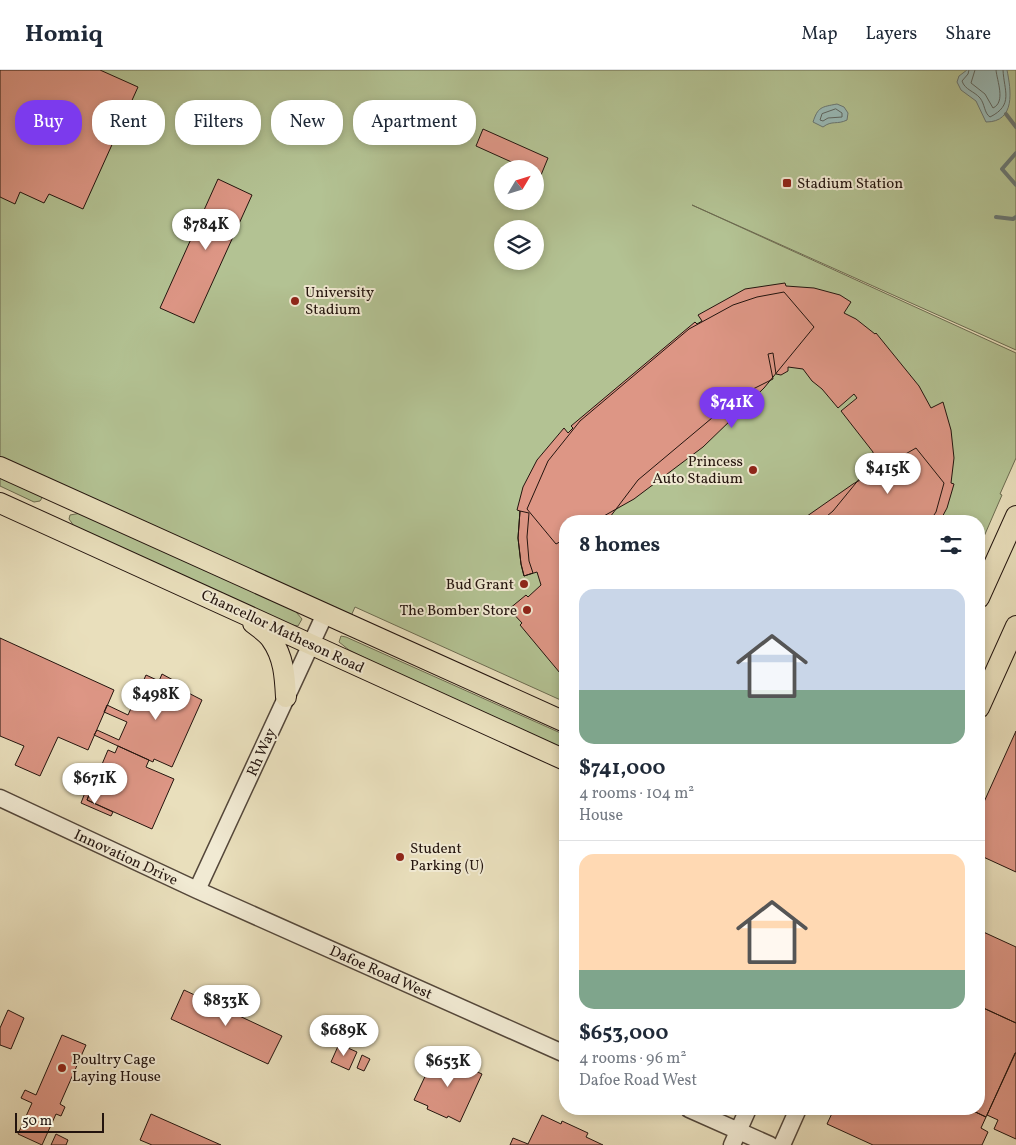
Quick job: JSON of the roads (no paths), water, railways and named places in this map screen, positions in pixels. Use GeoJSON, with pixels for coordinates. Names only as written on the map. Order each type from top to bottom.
{"type":"FeatureCollection","features":[{"type":"Feature","properties":{"kind":"main road","name":"Chancellor Matheson Road"},"geometry":{"type":"LineString","coordinates":[[0,467],[559,719]]}},
{"type":"Feature","properties":{"kind":"main road","name":"Chancellor Matheson Road"},"geometry":{"type":"LineString","coordinates":[[0,503],[559,757]]}},
{"type":"Feature","properties":{"kind":"main road"},"geometry":{"type":"LineString","coordinates":[[985,585],[1016,516]]}},
{"type":"Feature","properties":{"kind":"main road"},"geometry":{"type":"LineString","coordinates":[[240,611],[271,638],[280,657],[284,673],[286,698]]}},
{"type":"Feature","properties":{"kind":"main road"},"geometry":{"type":"LineString","coordinates":[[985,695],[1016,626]]}},
{"type":"Feature","properties":{"kind":"street","name":"Rh Way"},"geometry":{"type":"LineString","coordinates":[[197,890],[325,614]]}},
{"type":"Feature","properties":{"kind":"street","name":"Innovation Drive"},"geometry":{"type":"LineString","coordinates":[[0,798],[197,890]]}},
{"type":"Feature","properties":{"kind":"street","name":"Dafoe Road West"},"geometry":{"type":"LineString","coordinates":[[197,890],[559,1051]]}},
{"type":"Feature","properties":{"kind":"street"},"geometry":{"type":"LineString","coordinates":[[699,1115],[735,1138],[770,1145]]}},
{"type":"Feature","properties":{"kind":"street"},"geometry":{"type":"LineString","coordinates":[[735,1138],[745,1115]]}},
{"type":"Feature","properties":{"kind":"street"},"geometry":{"type":"LineString","coordinates":[[782,1145],[795,1115]]}},
{"type":"Feature","properties":{"kind":"water"},"geometry":{"type":"Polygon","coordinates":[[[967,70],[1007,70],[1010,87],[1009,104],[1007,111],[996,121],[986,122],[976,101],[961,90],[957,82],[959,76],[967,70]]]}},
{"type":"Feature","properties":{"kind":"water"},"geometry":{"type":"Polygon","coordinates":[[[837,104],[844,107],[848,113],[847,120],[823,127],[813,122],[821,108],[837,104]]]}},
{"type":"Feature","properties":{"kind":"waterway"},"geometry":{"type":"LineString","coordinates":[[1006,114],[1016,127]]}},
{"type":"Feature","properties":{"kind":"waterway"},"geometry":{"type":"LineString","coordinates":[[1016,153],[1002,169],[1016,185]]}},
{"type":"Feature","properties":{"kind":"waterway"},"geometry":{"type":"LineString","coordinates":[[996,217],[1013,219],[1016,217]]}},
{"type":"Feature","properties":{"kind":"place","name":"Stadium Station"},"geometry":{"type":"Point","coordinates":[787,183]}},
{"type":"Feature","properties":{"kind":"place","name":"University Stadium"},"geometry":{"type":"Point","coordinates":[295,301]}},
{"type":"Feature","properties":{"kind":"place","name":"Princess Auto Stadium"},"geometry":{"type":"Point","coordinates":[753,470]}},
{"type":"Feature","properties":{"kind":"place","name":"Bud Grant"},"geometry":{"type":"Point","coordinates":[524,584]}},
{"type":"Feature","properties":{"kind":"place","name":"The Bomber Store"},"geometry":{"type":"Point","coordinates":[527,610]}},
{"type":"Feature","properties":{"kind":"place","name":"Student Parking (U)"},"geometry":{"type":"Point","coordinates":[400,857]}},
{"type":"Feature","properties":{"kind":"place","name":"Poultry Cage Laying House"},"geometry":{"type":"Point","coordinates":[62,1068]}}]}
